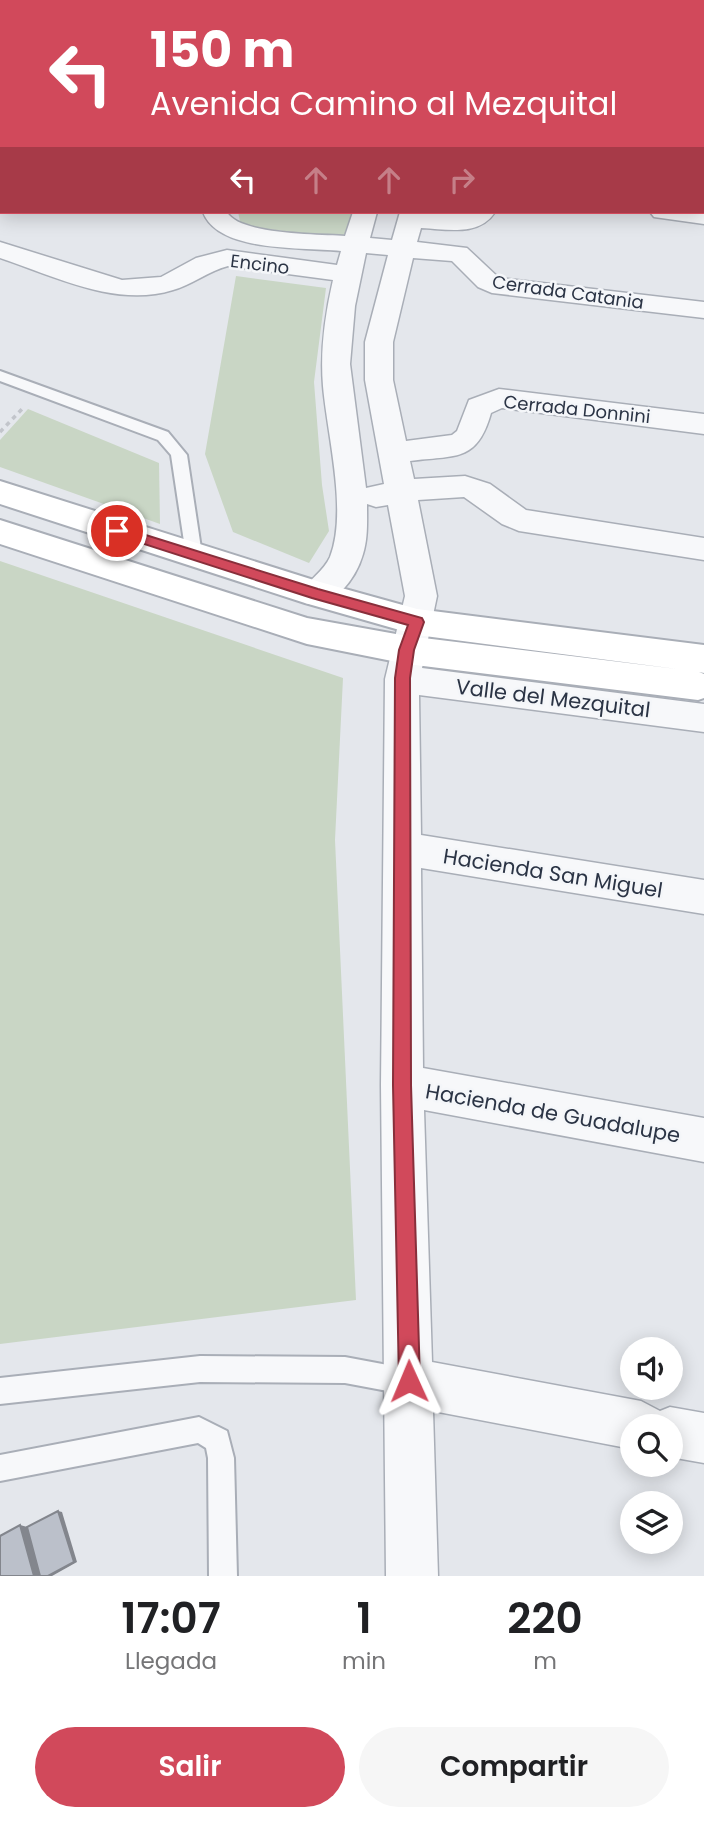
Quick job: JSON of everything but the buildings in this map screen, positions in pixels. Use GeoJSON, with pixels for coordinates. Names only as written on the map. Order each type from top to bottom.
{"type":"FeatureCollection","features":[{"type":"Feature","properties":{"kind":"main road"},"geometry":{"type":"LineString","coordinates":[[0,492],[317,594],[408,650],[704,659]]}},
{"type":"Feature","properties":{"kind":"main road"},"geometry":{"type":"LineString","coordinates":[[0,532],[307,631],[408,650],[704,686]]}},
{"type":"Feature","properties":{"kind":"street","name":"Encino"},"geometry":{"type":"LineString","coordinates":[[216,214],[219,221],[240,234],[402,250]]}},
{"type":"Feature","properties":{"kind":"street"},"geometry":{"type":"LineString","coordinates":[[317,594],[338,573],[348,552],[351,499],[336,364],[347,274],[364,214]]}},
{"type":"Feature","properties":{"kind":"street"},"geometry":{"type":"LineString","coordinates":[[412,1576],[402,1085],[401,848],[408,650],[421,596],[379,380],[378,359],[379,342],[411,216],[468,222],[476,220],[481,214]]}},
{"type":"Feature","properties":{"kind":"street"},"geometry":{"type":"LineString","coordinates":[[684,214],[704,216]]}},
{"type":"Feature","properties":{"kind":"street","name":"Encino"},"geometry":{"type":"LineString","coordinates":[[0,250],[101,282],[136,288],[167,284],[218,259],[347,274]]}},
{"type":"Feature","properties":{"kind":"street","name":"Cerrada Catania"},"geometry":{"type":"LineString","coordinates":[[402,250],[458,254],[467,258],[481,278],[492,285],[704,310]]}},
{"type":"Feature","properties":{"kind":"street","name":"Cerrada Donnini"},"geometry":{"type":"LineString","coordinates":[[394,453],[459,444],[472,433],[480,407],[499,398],[704,424]]}},
{"type":"Feature","properties":{"kind":"street"},"geometry":{"type":"LineString","coordinates":[[351,499],[460,485],[480,491],[501,510],[519,520],[704,549]]}},
{"type":"Feature","properties":{"kind":"street","name":"Valle del Mezquital"},"geometry":{"type":"LineString","coordinates":[[408,650],[704,718]]}},
{"type":"Feature","properties":{"kind":"street","name":"Hacienda San Miguel"},"geometry":{"type":"LineString","coordinates":[[401,848],[704,897]]}},
{"type":"Feature","properties":{"kind":"street","name":"Hacienda de Guadalupe"},"geometry":{"type":"LineString","coordinates":[[402,1085],[704,1140]]}},
{"type":"Feature","properties":{"kind":"street"},"geometry":{"type":"LineString","coordinates":[[409,1381],[620,1422]]}},
{"type":"Feature","properties":{"kind":"street"},"geometry":{"type":"LineString","coordinates":[[683,1434],[704,1438]]}},
{"type":"Feature","properties":{"kind":"lane"},"geometry":{"type":"LineString","coordinates":[[0,376],[163,436],[173,444],[179,455],[194,555]]}},
{"type":"Feature","properties":{"kind":"lane"},"geometry":{"type":"LineString","coordinates":[[0,1391],[200,1369],[345,1370],[409,1381]]}},
{"type":"Feature","properties":{"kind":"lane"},"geometry":{"type":"LineString","coordinates":[[0,1468],[199,1430],[218,1440],[221,1458],[223,1576]]}},
{"type":"Feature","properties":{"kind":"path"},"geometry":{"type":"LineString","coordinates":[[0,432],[40,390]]}},
{"type":"Feature","properties":{"kind":"green space"},"geometry":{"type":"Polygon","coordinates":[[[238,214],[351,214],[344,238],[241,226],[238,214]]]}},
{"type":"Feature","properties":{"kind":"green space"},"geometry":{"type":"Polygon","coordinates":[[[236,276],[326,288],[314,382],[322,485],[329,531],[309,563],[233,532],[205,454],[236,276]]]}},
{"type":"Feature","properties":{"kind":"green space"},"geometry":{"type":"Polygon","coordinates":[[[28,409],[159,463],[160,524],[0,467],[0,440],[28,409]]]}},
{"type":"Feature","properties":{"kind":"green space"},"geometry":{"type":"Polygon","coordinates":[[[0,561],[343,678],[335,840],[356,1300],[0,1344],[0,561]]]}},
{"type":"Feature","properties":{"kind":"route"},"geometry":{"type":"LineString","coordinates":[[117,531],[416,622],[402,678],[402,1085],[409,1381]]}}]}
